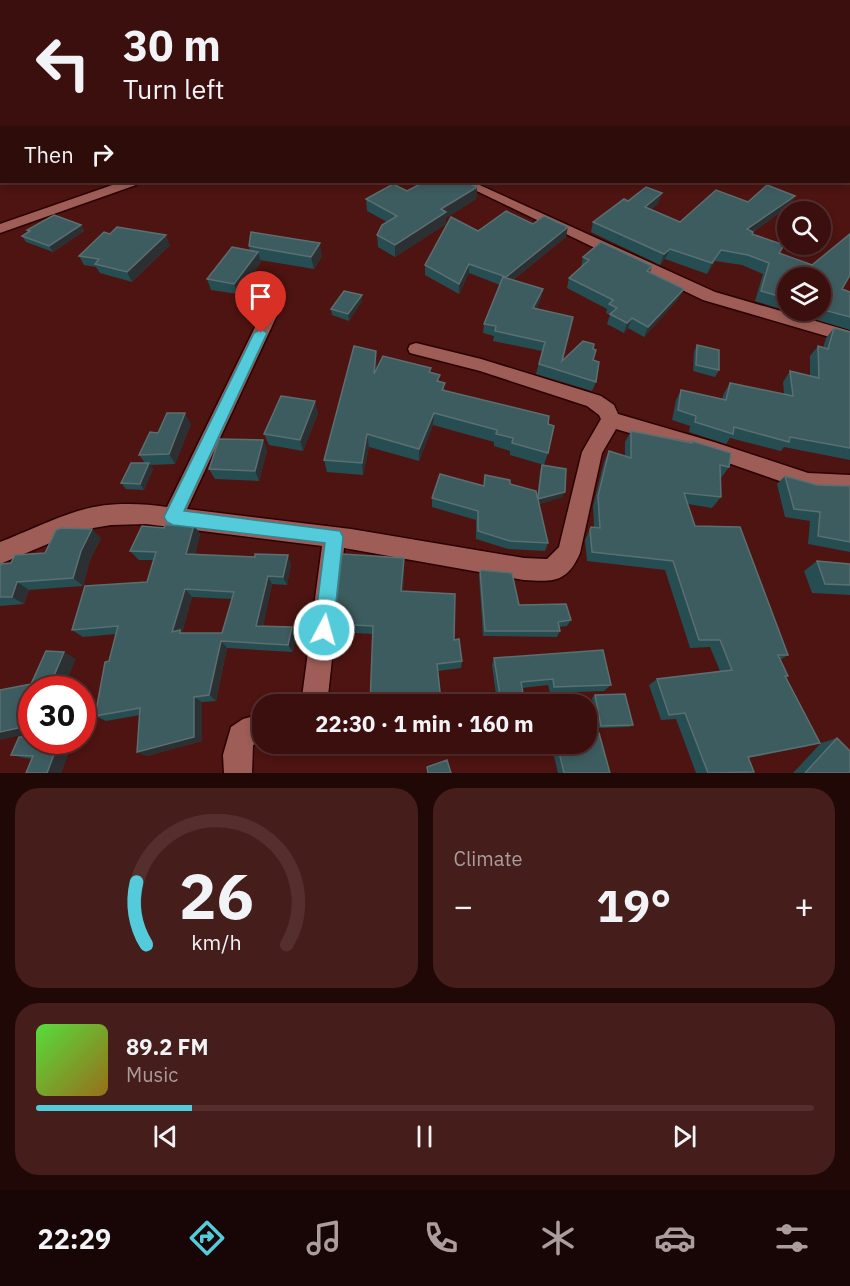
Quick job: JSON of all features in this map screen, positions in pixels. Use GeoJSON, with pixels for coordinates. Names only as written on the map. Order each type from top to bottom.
{"type":"FeatureCollection","features":[{"type":"Feature","properties":{"kind":"street"},"geometry":{"type":"LineString","coordinates":[[0,229],[129,183]]}},
{"type":"Feature","properties":{"kind":"street"},"geometry":{"type":"LineString","coordinates":[[466,183],[709,296],[850,337]]}},
{"type":"Feature","properties":{"kind":"street"},"geometry":{"type":"LineString","coordinates":[[173,517],[270,313]]}},
{"type":"Feature","properties":{"kind":"street"},"geometry":{"type":"LineString","coordinates":[[416,349],[481,365],[594,401],[607,410],[611,420]]}},
{"type":"Feature","properties":{"kind":"street"},"geometry":{"type":"LineString","coordinates":[[0,553],[80,520],[111,515],[146,514],[334,537],[524,569],[552,571],[568,553],[592,452],[611,420]]}},
{"type":"Feature","properties":{"kind":"street"},"geometry":{"type":"LineString","coordinates":[[611,420],[714,450],[808,482],[850,484]]}},
{"type":"Feature","properties":{"kind":"street"},"geometry":{"type":"LineString","coordinates":[[315,694],[334,537]]}},
{"type":"Feature","properties":{"kind":"street"},"geometry":{"type":"LineString","coordinates":[[238,773],[237,755],[241,737],[252,730]]}},
{"type":"Feature","properties":{"kind":"building"},"geometry":{"type":"Polygon","coordinates":[[[422,183],[468,183],[477,187],[441,209],[446,212],[395,245],[377,235],[382,225],[397,216],[366,199],[393,184],[407,191],[422,183]]]}},
{"type":"Feature","properties":{"kind":"building"},"geometry":{"type":"Polygon","coordinates":[[[767,185],[795,196],[788,201],[777,201],[777,208],[747,229],[753,232],[752,234],[777,243],[777,255],[784,255],[812,265],[824,255],[831,255],[831,250],[850,234],[850,275],[842,289],[850,292],[850,317],[831,312],[831,267],[777,267],[777,296],[761,291],[769,263],[748,255],[721,250],[712,263],[670,249],[664,254],[593,222],[624,199],[628,201],[646,187],[662,193],[645,207],[680,222],[716,190],[748,202],[767,185]]]}},
{"type":"Feature","properties":{"kind":"building"},"geometry":{"type":"Polygon","coordinates":[[[506,211],[533,224],[544,216],[568,227],[506,277],[469,264],[459,284],[425,265],[451,217],[478,231],[506,211]]]}},
{"type":"Feature","properties":{"kind":"building"},"geometry":{"type":"Polygon","coordinates":[[[54,215],[81,225],[49,246],[22,236],[30,231],[27,230],[54,215]]]}},
{"type":"Feature","properties":{"kind":"building"},"geometry":{"type":"Polygon","coordinates":[[[117,227],[166,235],[127,272],[95,264],[99,259],[79,256],[104,232],[110,234],[117,227]]]}},
{"type":"Feature","properties":{"kind":"building"},"geometry":{"type":"Polygon","coordinates":[[[251,232],[320,243],[311,257],[249,246],[251,232]]]}},
{"type":"Feature","properties":{"kind":"building"},"geometry":{"type":"Polygon","coordinates":[[[601,242],[652,266],[647,271],[684,289],[648,327],[632,318],[627,323],[610,314],[617,308],[609,304],[613,300],[569,278],[589,260],[583,257],[601,242]]]}},
{"type":"Feature","properties":{"kind":"building"},"geometry":{"type":"Polygon","coordinates":[[[232,247],[258,252],[234,284],[207,279],[232,247]]]}},
{"type":"Feature","properties":{"kind":"building"},"geometry":{"type":"Polygon","coordinates":[[[503,277],[543,289],[533,308],[573,317],[562,361],[583,341],[594,344],[593,349],[596,350],[593,360],[599,362],[596,382],[539,364],[545,342],[495,331],[496,326],[484,324],[503,277]]]}},
{"type":"Feature","properties":{"kind":"building"},"geometry":{"type":"Polygon","coordinates":[[[344,291],[362,295],[348,314],[331,309],[344,291]]]}},
{"type":"Feature","properties":{"kind":"building"},"geometry":{"type":"Polygon","coordinates":[[[834,328],[850,332],[850,448],[790,437],[789,442],[734,427],[733,434],[695,422],[696,416],[678,410],[681,390],[726,400],[730,383],[793,396],[790,371],[819,378],[818,346],[828,349],[834,328]]]}},
{"type":"Feature","properties":{"kind":"building"},"geometry":{"type":"Polygon","coordinates":[[[697,345],[719,350],[719,370],[696,365],[697,345]]]}},
{"type":"Feature","properties":{"kind":"building"},"geometry":{"type":"Polygon","coordinates":[[[354,346],[376,351],[374,374],[383,356],[431,368],[429,372],[440,375],[437,381],[445,383],[442,390],[549,416],[548,424],[554,426],[548,453],[512,443],[513,438],[496,434],[497,430],[434,413],[419,449],[367,434],[362,463],[324,460],[354,346]]]}},
{"type":"Feature","properties":{"kind":"building"},"geometry":{"type":"Polygon","coordinates":[[[281,396],[315,401],[300,440],[264,434],[281,396]]]}},
{"type":"Feature","properties":{"kind":"building"},"geometry":{"type":"Polygon","coordinates":[[[167,413],[185,413],[169,454],[139,455],[150,432],[158,433],[167,413]]]}},
{"type":"Feature","properties":{"kind":"building"},"geometry":{"type":"Polygon","coordinates":[[[631,431],[692,443],[692,441],[731,453],[729,467],[720,465],[721,497],[684,493],[695,526],[740,527],[788,655],[778,655],[788,676],[785,676],[820,743],[748,757],[754,772],[708,773],[685,713],[669,715],[657,679],[732,670],[720,640],[699,640],[673,561],[592,552],[590,530],[591,527],[600,528],[598,496],[609,451],[631,458],[631,431]]]}},
{"type":"Feature","properties":{"kind":"building"},"geometry":{"type":"Polygon","coordinates":[[[219,439],[263,440],[255,471],[209,469],[219,439]]]}},
{"type":"Feature","properties":{"kind":"building"},"geometry":{"type":"Polygon","coordinates":[[[131,463],[149,463],[140,484],[121,483],[131,463]]]}},
{"type":"Feature","properties":{"kind":"building"},"geometry":{"type":"Polygon","coordinates":[[[542,465],[566,469],[565,492],[538,499],[542,465]]]}},
{"type":"Feature","properties":{"kind":"building"},"geometry":{"type":"Polygon","coordinates":[[[440,474],[484,486],[485,475],[510,480],[510,484],[536,491],[548,543],[510,541],[478,531],[478,511],[432,498],[440,474]]]}},
{"type":"Feature","properties":{"kind":"building"},"geometry":{"type":"Polygon","coordinates":[[[785,476],[817,485],[850,486],[850,542],[818,536],[820,512],[794,509],[785,476]]]}},
{"type":"Feature","properties":{"kind":"building"},"geometry":{"type":"Polygon","coordinates":[[[165,525],[194,525],[186,554],[255,557],[255,554],[288,555],[283,577],[268,576],[256,626],[292,627],[288,645],[221,641],[209,695],[194,697],[194,737],[137,752],[140,708],[96,716],[105,662],[109,661],[118,626],[72,630],[85,586],[147,582],[156,552],[130,551],[142,526],[164,528],[165,525]],[[185,589],[172,632],[180,630],[180,633],[222,633],[234,592],[185,589]]]}},
{"type":"Feature","properties":{"kind":"building"},"geometry":{"type":"Polygon","coordinates":[[[61,528],[92,529],[81,551],[73,578],[17,582],[12,597],[0,597],[0,564],[11,563],[15,555],[45,553],[56,530],[61,528]]]}},
{"type":"Feature","properties":{"kind":"building"},"geometry":{"type":"Polygon","coordinates":[[[342,554],[404,558],[401,591],[455,594],[454,640],[459,639],[462,661],[437,664],[440,694],[370,694],[373,626],[334,624],[342,554]]]}},
{"type":"Feature","properties":{"kind":"building"},"geometry":{"type":"Polygon","coordinates":[[[817,561],[850,564],[850,585],[825,584],[817,561]]]}},
{"type":"Feature","properties":{"kind":"building"},"geometry":{"type":"Polygon","coordinates":[[[480,570],[512,573],[519,605],[566,604],[571,620],[558,622],[560,631],[485,631],[480,570]]]}},
{"type":"Feature","properties":{"kind":"building"},"geometry":{"type":"Polygon","coordinates":[[[603,650],[611,685],[554,687],[553,679],[521,682],[523,694],[500,694],[494,658],[603,650]]]}},
{"type":"Feature","properties":{"kind":"building"},"geometry":{"type":"Polygon","coordinates":[[[46,651],[64,652],[54,676],[35,676],[46,651]]]}},
{"type":"Feature","properties":{"kind":"building"},"geometry":{"type":"Polygon","coordinates":[[[18,687],[18,728],[0,732],[0,690],[18,687]]]}},
{"type":"Feature","properties":{"kind":"building"},"geometry":{"type":"Polygon","coordinates":[[[625,694],[633,725],[601,726],[597,695],[625,694]]]}},
{"type":"Feature","properties":{"kind":"building"},"geometry":{"type":"Polygon","coordinates":[[[597,733],[599,733],[610,773],[564,773],[559,754],[597,754],[597,733]]]}},
{"type":"Feature","properties":{"kind":"building"},"geometry":{"type":"Polygon","coordinates":[[[837,738],[850,751],[850,773],[805,773],[837,738]]]}},
{"type":"Feature","properties":{"kind":"building"},"geometry":{"type":"Polygon","coordinates":[[[18,739],[18,754],[54,754],[47,773],[26,773],[33,756],[11,755],[18,739]]]}},
{"type":"Feature","properties":{"kind":"building"},"geometry":{"type":"Polygon","coordinates":[[[447,760],[451,773],[428,773],[427,767],[447,760]]]}},
{"type":"Feature","properties":{"kind":"route"},"geometry":{"type":"LineString","coordinates":[[261,333],[173,517],[334,537],[324,630]]}}]}
